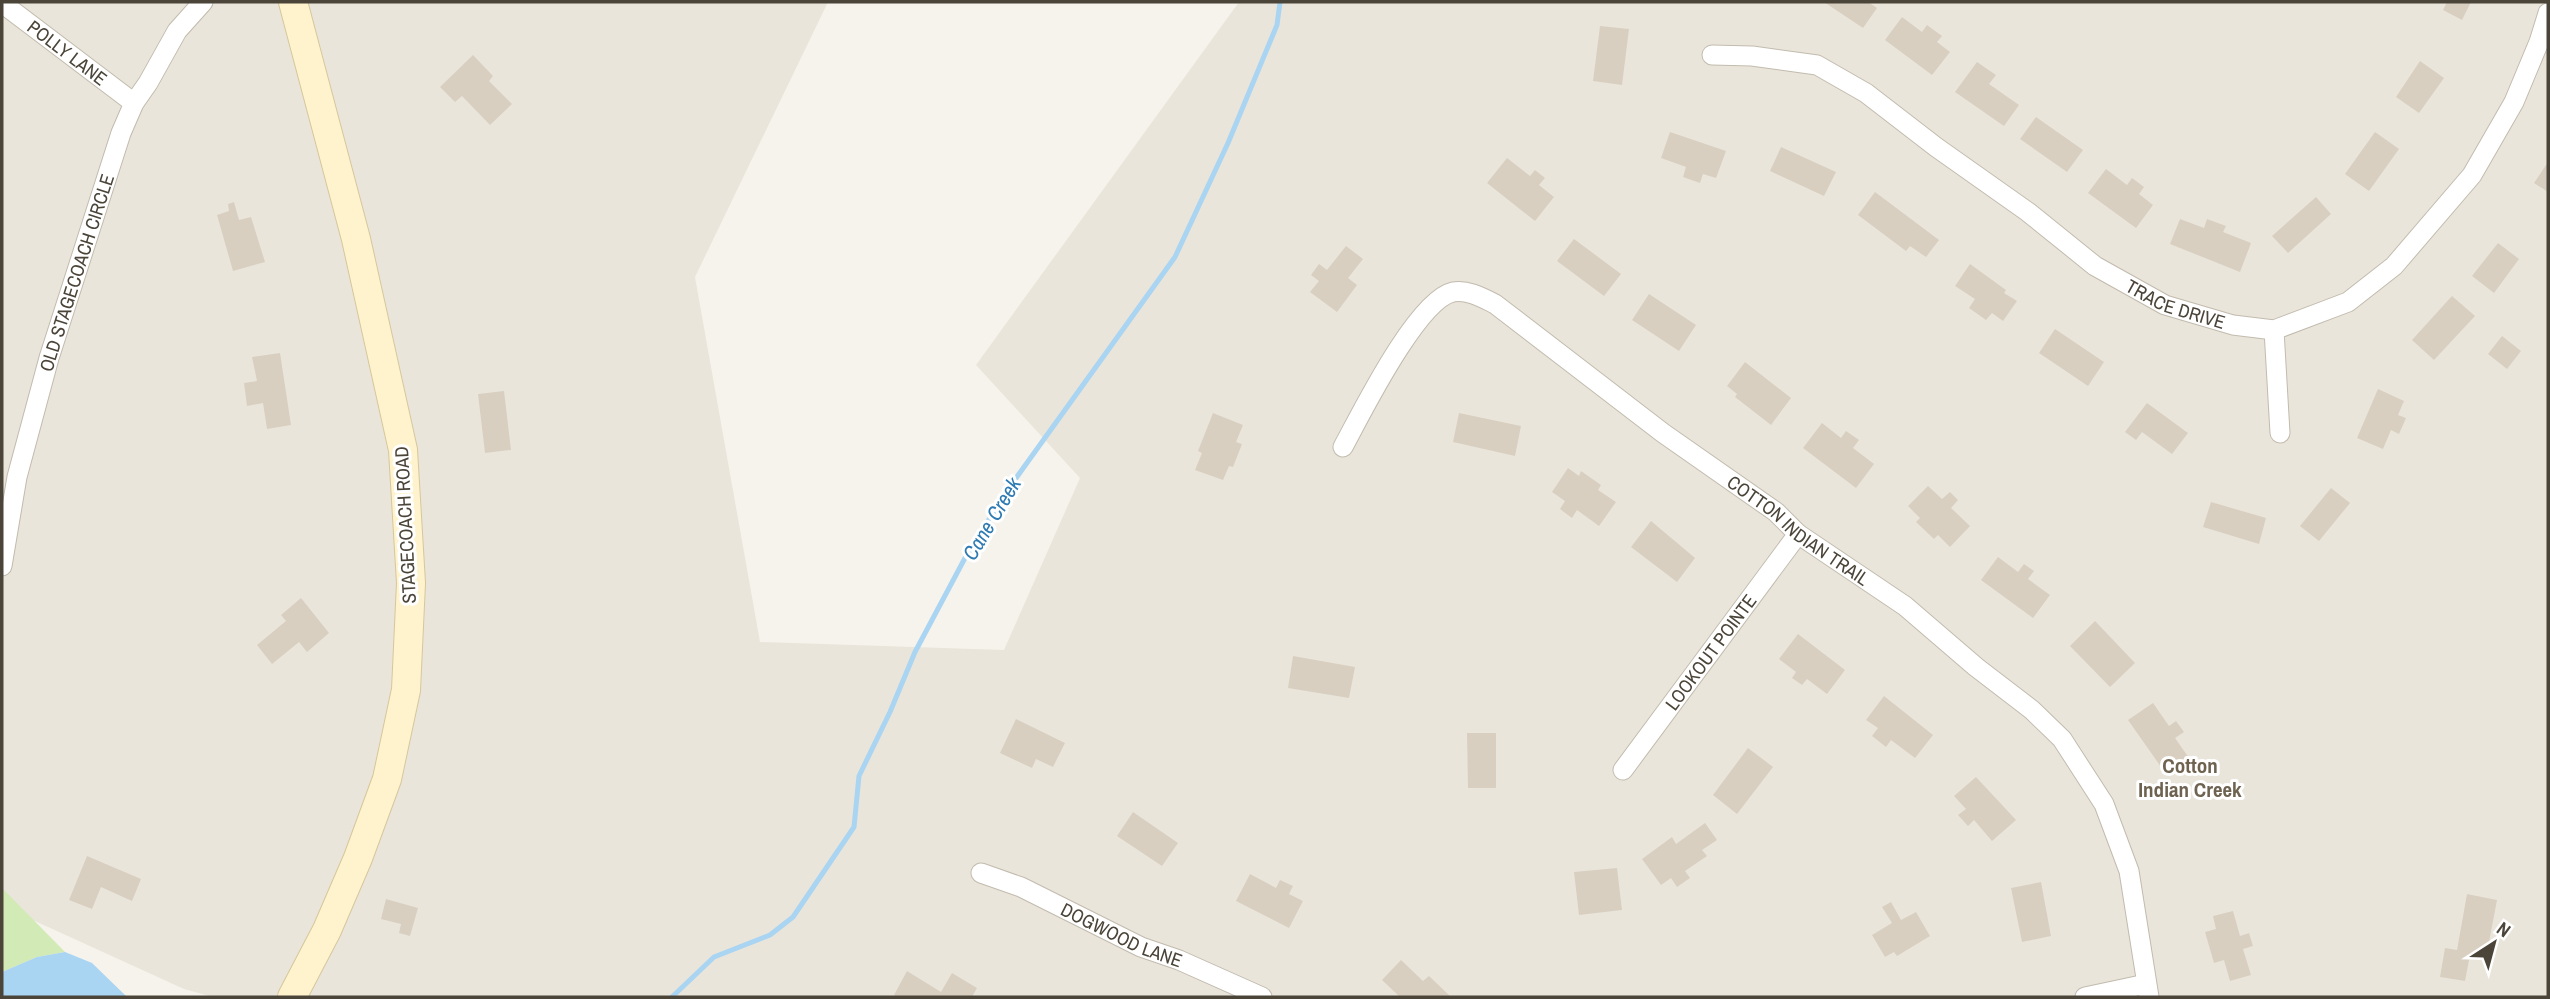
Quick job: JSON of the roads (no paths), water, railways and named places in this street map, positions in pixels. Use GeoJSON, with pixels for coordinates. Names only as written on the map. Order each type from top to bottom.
{"type":"FeatureCollection","features":[{"type":"Feature","properties":{"kind":"street","name":"OLD STAGECOACH CIRCLE"},"geometry":{"type":"LineString","coordinates":[[2,566],[17,477],[50,358],[121,133],[134,103],[177,31],[203,2]]}},
{"type":"Feature","properties":{"kind":"street","name":"STAGECOACH ROAD"},"geometry":{"type":"LineString","coordinates":[[292,997],[347,882],[387,779],[406,690],[411,583],[403,450],[356,239],[293,2]]}},
{"type":"Feature","properties":{"kind":"street","name":"POLLY LANE"},"geometry":{"type":"LineString","coordinates":[[2,3],[134,103]]}},
{"type":"Feature","properties":{"kind":"street","name":"TRACE DRIVE"},"geometry":{"type":"LineString","coordinates":[[1712,55],[1752,56],[1817,65],[1866,93],[2028,212],[2095,266],[2165,306],[2233,325],[2274,330],[2348,302],[2394,266],[2472,175],[2514,102],[2548,13]]}},
{"type":"Feature","properties":{"kind":"street","name":"COTTON INDIAN TRAIL"},"geometry":{"type":"LineString","coordinates":[[1343,447],[1386,368],[1433,303],[1453,292],[1475,295],[1495,304],[1663,433],[1776,512],[1798,534],[1905,607],[2032,710],[2062,739],[2104,804],[2129,870],[2148,990]]}},
{"type":"Feature","properties":{"kind":"street"},"geometry":{"type":"LineString","coordinates":[[2274,330],[2280,433]]}},
{"type":"Feature","properties":{"kind":"street","name":"LOOKOUT POINTE"},"geometry":{"type":"LineString","coordinates":[[1623,770],[1798,534]]}},
{"type":"Feature","properties":{"kind":"street","name":"DOGWOOD LANE"},"geometry":{"type":"LineString","coordinates":[[981,873],[1021,887],[1141,947],[1179,960],[1262,997]]}},
{"type":"Feature","properties":{"kind":"street"},"geometry":{"type":"LineString","coordinates":[[2085,997],[2148,990]]}},
{"type":"Feature","properties":{"kind":"water"},"geometry":{"type":"Polygon","coordinates":[[[65,952],[92,963],[127,997],[2,997],[2,972],[37,957],[65,952]]]}},
{"type":"Feature","properties":{"kind":"waterway","name":"Cane Creek"},"geometry":{"type":"LineString","coordinates":[[672,997],[714,957],[770,935],[793,917],[854,827],[859,776],[915,652],[965,558],[1006,492],[1175,257],[1228,143],[1277,25],[1280,2]]}},
{"type":"Feature","properties":{"kind":"district","name":"Cotton Indian Creek"},"geometry":{"type":"Point","coordinates":[2190,778]}}]}
